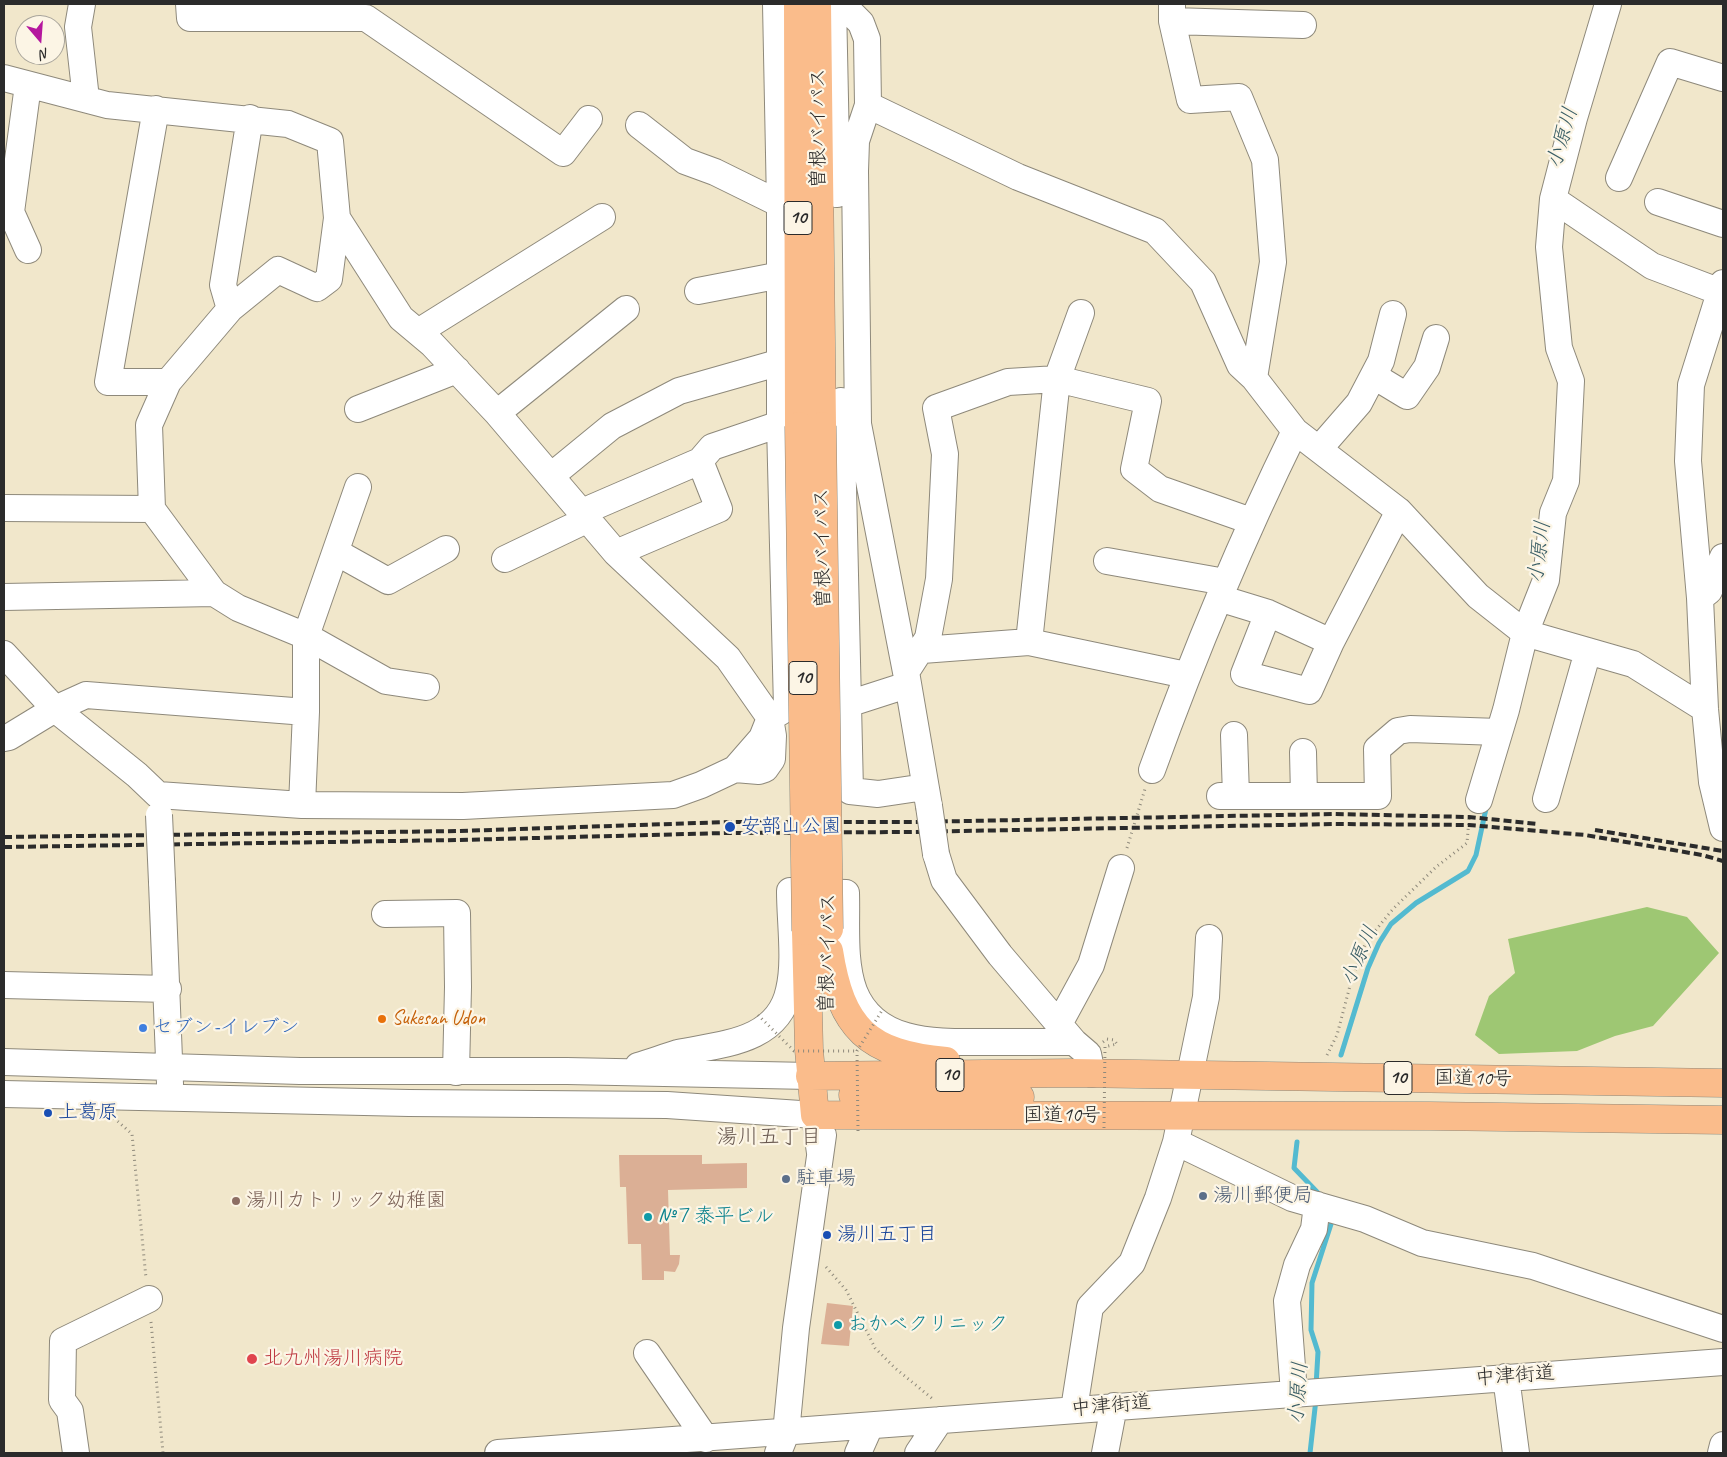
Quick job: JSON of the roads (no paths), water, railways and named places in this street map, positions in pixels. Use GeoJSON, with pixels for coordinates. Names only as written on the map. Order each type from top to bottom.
{"type":"FeatureCollection","features":[{"type":"Feature","properties":{"kind":"highway","name":"曽根バイパス"},"geometry":{"type":"LineString","coordinates":[[801,7],[800,426],[818,941],[820,1096]]}},
{"type":"Feature","properties":{"kind":"highway"},"geometry":{"type":"LineString","coordinates":[[818,941],[839,999],[850,1019],[878,1045],[898,1054],[924,1059],[1082,1073]]}},
{"type":"Feature","properties":{"kind":"highway","name":"国道10号"},"geometry":{"type":"LineString","coordinates":[[1082,1073],[1184,1108],[1317,1076],[1723,1083]]}},
{"type":"Feature","properties":{"kind":"highway","name":"10"},"geometry":{"type":"LineString","coordinates":[[820,1096],[1082,1073]]}},
{"type":"Feature","properties":{"kind":"highway","name":"国道10号"},"geometry":{"type":"LineString","coordinates":[[820,1096],[861,1095],[1430,1116],[1723,1120]]}},
{"type":"Feature","properties":{"kind":"street"},"geometry":{"type":"LineString","coordinates":[[82,4],[78,27],[86,99]]}},
{"type":"Feature","properties":{"kind":"street"},"geometry":{"type":"LineString","coordinates":[[189,4],[190,18],[366,18],[563,154],[589,119]]}},
{"type":"Feature","properties":{"kind":"street"},"geometry":{"type":"LineString","coordinates":[[1479,800],[1525,633],[1546,580],[1553,513],[1566,481],[1571,380],[1559,348],[1549,247],[1554,199],[1574,118],[1608,4]]}},
{"type":"Feature","properties":{"kind":"street"},"geometry":{"type":"LineString","coordinates":[[801,7],[849,11],[861,23],[867,38],[868,105],[856,141],[854,172],[858,424],[907,679],[936,854],[944,880],[1000,955],[1067,1033],[1088,1054],[1082,1073]]}},
{"type":"Feature","properties":{"kind":"street"},"geometry":{"type":"LineString","coordinates":[[159,805],[463,806],[673,795],[702,785],[734,769],[762,738],[778,713],[800,426],[781,362],[780,204],[801,7]]}},
{"type":"Feature","properties":{"kind":"street"},"geometry":{"type":"LineString","coordinates":[[801,7],[848,704],[850,791],[927,797]]}},
{"type":"Feature","properties":{"kind":"street"},"geometry":{"type":"LineString","coordinates":[[1254,378],[1273,262],[1266,160],[1238,97],[1190,100],[1172,12],[1303,25]]}},
{"type":"Feature","properties":{"kind":"street"},"geometry":{"type":"LineString","coordinates":[[1619,178],[1670,62],[1723,78]]}},
{"type":"Feature","properties":{"kind":"street"},"geometry":{"type":"LineString","coordinates":[[28,250],[10,212],[16,82],[107,105],[250,118],[288,124],[330,141],[337,218],[329,279],[317,288],[278,270],[230,310],[168,382],[149,425],[152,509],[214,592],[238,608],[306,636],[386,681],[426,687]]}},
{"type":"Feature","properties":{"kind":"street"},"geometry":{"type":"LineString","coordinates":[[868,105],[1018,177],[1155,231],[1203,282],[1240,365],[1254,378],[1295,431],[1400,511],[1478,596],[1525,633],[1633,664],[1712,724]]}},
{"type":"Feature","properties":{"kind":"street"},"geometry":{"type":"LineString","coordinates":[[156,109],[108,382],[168,382]]}},
{"type":"Feature","properties":{"kind":"street"},"geometry":{"type":"LineString","coordinates":[[230,310],[223,285],[250,118]]}},
{"type":"Feature","properties":{"kind":"street"},"geometry":{"type":"LineString","coordinates":[[639,126],[685,162],[716,172],[780,204]]}},
{"type":"Feature","properties":{"kind":"street"},"geometry":{"type":"LineString","coordinates":[[1554,199],[1652,266],[1722,290],[1691,385],[1688,461],[1711,595],[1712,782],[1723,828]]}},
{"type":"Feature","properties":{"kind":"street"},"geometry":{"type":"LineString","coordinates":[[1658,202],[1723,224]]}},
{"type":"Feature","properties":{"kind":"street"},"geometry":{"type":"LineString","coordinates":[[418,332],[602,217]]}},
{"type":"Feature","properties":{"kind":"street"},"geometry":{"type":"LineString","coordinates":[[337,218],[401,318],[457,370],[497,413],[616,553],[728,658],[778,713]]}},
{"type":"Feature","properties":{"kind":"street"},"geometry":{"type":"LineString","coordinates":[[698,291],[781,275]]}},
{"type":"Feature","properties":{"kind":"street"},"geometry":{"type":"LineString","coordinates":[[497,413],[626,309]]}},
{"type":"Feature","properties":{"kind":"street"},"geometry":{"type":"LineString","coordinates":[[1029,642],[1057,379],[1081,313]]}},
{"type":"Feature","properties":{"kind":"street"},"geometry":{"type":"LineString","coordinates":[[1319,449],[1360,403],[1381,361],[1393,314]]}},
{"type":"Feature","properties":{"kind":"street"},"geometry":{"type":"LineString","coordinates":[[1374,376],[1407,396],[1427,367],[1436,338]]}},
{"type":"Feature","properties":{"kind":"street"},"geometry":{"type":"LineString","coordinates":[[551,476],[612,426],[680,391],[781,362]]}},
{"type":"Feature","properties":{"kind":"street"},"geometry":{"type":"LineString","coordinates":[[358,409],[457,370]]}},
{"type":"Feature","properties":{"kind":"street"},"geometry":{"type":"LineString","coordinates":[[778,713],[848,704],[907,679],[928,638],[939,580],[945,454],[936,408],[1008,382],[1057,379],[1148,401],[1134,469],[1160,488],[1251,521]]}},
{"type":"Feature","properties":{"kind":"street"},"geometry":{"type":"LineString","coordinates":[[505,559],[578,524],[582,512],[700,461],[712,447],[800,426]]}},
{"type":"Feature","properties":{"kind":"street"},"geometry":{"type":"LineString","coordinates":[[1152,770],[1186,675],[1251,521],[1295,431]]}},
{"type":"Feature","properties":{"kind":"street"},"geometry":{"type":"LineString","coordinates":[[616,553],[719,509],[700,461]]}},
{"type":"Feature","properties":{"kind":"street"},"geometry":{"type":"LineString","coordinates":[[302,805],[306,712],[306,636],[358,487]]}},
{"type":"Feature","properties":{"kind":"street"},"geometry":{"type":"LineString","coordinates":[[4,508],[152,509]]}},
{"type":"Feature","properties":{"kind":"street"},"geometry":{"type":"LineString","coordinates":[[1268,613],[1244,674],[1309,691],[1331,642],[1400,511]]}},
{"type":"Feature","properties":{"kind":"street"},"geometry":{"type":"LineString","coordinates":[[336,552],[388,581],[446,549]]}},
{"type":"Feature","properties":{"kind":"street"},"geometry":{"type":"LineString","coordinates":[[1711,595],[1723,557]]}},
{"type":"Feature","properties":{"kind":"street"},"geometry":{"type":"LineString","coordinates":[[1107,561],[1222,590],[1331,642]]}},
{"type":"Feature","properties":{"kind":"street"},"geometry":{"type":"LineString","coordinates":[[4,597],[214,592]]}},
{"type":"Feature","properties":{"kind":"street"},"geometry":{"type":"LineString","coordinates":[[922,650],[1029,642],[1186,675]]}},
{"type":"Feature","properties":{"kind":"street"},"geometry":{"type":"LineString","coordinates":[[1546,799],[1588,651]]}},
{"type":"Feature","properties":{"kind":"street"},"geometry":{"type":"LineString","coordinates":[[4,654],[55,709],[137,775],[159,805],[171,1067],[170,1098]]}},
{"type":"Feature","properties":{"kind":"street"},"geometry":{"type":"LineString","coordinates":[[4,738],[9,738],[55,709],[86,695],[306,712]]}},
{"type":"Feature","properties":{"kind":"street"},"geometry":{"type":"LineString","coordinates":[[1234,735],[1228,796],[1378,796],[1377,749],[1398,731],[1410,729],[1499,732]]}},
{"type":"Feature","properties":{"kind":"street"},"geometry":{"type":"LineString","coordinates":[[1304,752],[1304,796]]}},
{"type":"Feature","properties":{"kind":"street"},"geometry":{"type":"LineString","coordinates":[[1067,1033],[1091,965],[1120,868]]}},
{"type":"Feature","properties":{"kind":"street"},"geometry":{"type":"LineString","coordinates":[[607,1072],[676,1054],[743,1040],[757,1034],[777,1017],[784,1006],[789,990],[790,892],[846,893],[848,959],[854,990],[868,1013],[893,1032],[908,1038],[940,1042],[1067,1033]]}},
{"type":"Feature","properties":{"kind":"street"},"geometry":{"type":"LineString","coordinates":[[385,914],[457,913],[456,1072]]}},
{"type":"Feature","properties":{"kind":"street"},"geometry":{"type":"LineString","coordinates":[[1074,1409],[1090,1306],[1132,1263],[1158,1198],[1184,1108],[1206,997],[1209,938]]}},
{"type":"Feature","properties":{"kind":"street"},"geometry":{"type":"LineString","coordinates":[[652,1073],[750,1053],[776,1040],[786,1030],[798,1007],[818,941]]}},
{"type":"Feature","properties":{"kind":"street"},"geometry":{"type":"LineString","coordinates":[[4,985],[168,989]]}},
{"type":"Feature","properties":{"kind":"street"},"geometry":{"type":"LineString","coordinates":[[4,1062],[300,1072],[652,1073],[820,1096]]}},
{"type":"Feature","properties":{"kind":"street"},"geometry":{"type":"LineString","coordinates":[[607,1072],[716,1090],[800,1097],[820,1096]]}},
{"type":"Feature","properties":{"kind":"street"},"geometry":{"type":"LineString","coordinates":[[4,1094],[410,1103],[667,1105],[820,1096]]}},
{"type":"Feature","properties":{"kind":"street"},"geometry":{"type":"LineString","coordinates":[[782,1443],[820,1153],[820,1096]]}},
{"type":"Feature","properties":{"kind":"street"},"geometry":{"type":"LineString","coordinates":[[1184,1108],[1292,1198],[1365,1219],[1422,1243],[1533,1266],[1723,1329]]}},
{"type":"Feature","properties":{"kind":"street"},"geometry":{"type":"LineString","coordinates":[[1309,1392],[1287,1301],[1297,1265],[1314,1229],[1317,1205]]}},
{"type":"Feature","properties":{"kind":"street"},"geometry":{"type":"LineString","coordinates":[[76,1453],[70,1411],[62,1400],[63,1341],[149,1299]]}},
{"type":"Feature","properties":{"kind":"street"},"geometry":{"type":"LineString","coordinates":[[647,1353],[706,1439]]}},
{"type":"Feature","properties":{"kind":"street","name":"中津街道"},"geometry":{"type":"LineString","coordinates":[[498,1453],[560,1451],[706,1439],[782,1443],[870,1426],[1074,1409],[1723,1362]]}},
{"type":"Feature","properties":{"kind":"street"},"geometry":{"type":"LineString","coordinates":[[1506,1377],[1516,1453]]}},
{"type":"Feature","properties":{"kind":"street"},"geometry":{"type":"LineString","coordinates":[[1105,1453],[1114,1406]]}},
{"type":"Feature","properties":{"kind":"street"},"geometry":{"type":"LineString","coordinates":[[918,1453],[949,1420]]}},
{"type":"Feature","properties":{"kind":"street"},"geometry":{"type":"LineString","coordinates":[[858,1453],[870,1426]]}},
{"type":"Feature","properties":{"kind":"street"},"geometry":{"type":"LineString","coordinates":[[1721,1453],[1723,1445]]}},
{"type":"Feature","properties":{"kind":"waterway","name":"小原川"},"geometry":{"type":"LineString","coordinates":[[1341,1055],[1368,968],[1379,943],[1391,924],[1416,903],[1468,871],[1476,855],[1487,804]]}},
{"type":"Feature","properties":{"kind":"waterway","name":"小原川"},"geometry":{"type":"LineString","coordinates":[[1297,1142],[1294,1168],[1320,1195]]}},
{"type":"Feature","properties":{"kind":"waterway","name":"小原川"},"geometry":{"type":"LineString","coordinates":[[1316,1386],[1318,1352],[1311,1330],[1312,1283],[1332,1221],[1330,1216]]}},
{"type":"Feature","properties":{"kind":"waterway","name":"小原川"},"geometry":{"type":"LineString","coordinates":[[1310,1453],[1316,1399]]}},
{"type":"Feature","properties":{"kind":"railway"},"geometry":{"type":"LineString","coordinates":[[4,837],[460,831],[728,822],[914,822],[1333,814],[1469,817],[1538,824]]}},
{"type":"Feature","properties":{"kind":"railway"},"geometry":{"type":"LineString","coordinates":[[4,847],[459,840],[726,833],[910,832],[1335,824],[1469,825],[1585,835],[1702,855],[1723,861]]}},
{"type":"Feature","properties":{"kind":"railway"},"geometry":{"type":"LineString","coordinates":[[1595,830],[1723,851]]}},
{"type":"Feature","properties":{"kind":"place","name":"安部山公園"},"geometry":{"type":"Point","coordinates":[730,827]}},
{"type":"Feature","properties":{"kind":"place","name":"Sukesan Udon"},"geometry":{"type":"Point","coordinates":[382,1019]}},
{"type":"Feature","properties":{"kind":"place","name":"セブン-イレブン"},"geometry":{"type":"Point","coordinates":[143,1028]}},
{"type":"Feature","properties":{"kind":"place","name":"上葛原"},"geometry":{"type":"Point","coordinates":[48,1113]}},
{"type":"Feature","properties":{"kind":"place","name":"駐車場"},"geometry":{"type":"Point","coordinates":[786,1179]}},
{"type":"Feature","properties":{"kind":"place","name":"湯川郵便局"},"geometry":{"type":"Point","coordinates":[1203,1196]}},
{"type":"Feature","properties":{"kind":"place","name":"湯川カトリック幼稚園"},"geometry":{"type":"Point","coordinates":[236,1201]}},
{"type":"Feature","properties":{"kind":"place","name":"№７泰平ビル"},"geometry":{"type":"Point","coordinates":[648,1217]}},
{"type":"Feature","properties":{"kind":"place","name":"湯川五丁目"},"geometry":{"type":"Point","coordinates":[827,1235]}},
{"type":"Feature","properties":{"kind":"place","name":"おかべクリニック"},"geometry":{"type":"Point","coordinates":[838,1325]}},
{"type":"Feature","properties":{"kind":"place","name":"北九州湯川病院"},"geometry":{"type":"Point","coordinates":[252,1359]}},
{"type":"Feature","properties":{"kind":"district","name":"湯川五丁目"},"geometry":{"type":"Point","coordinates":[769,1137]}}]}
